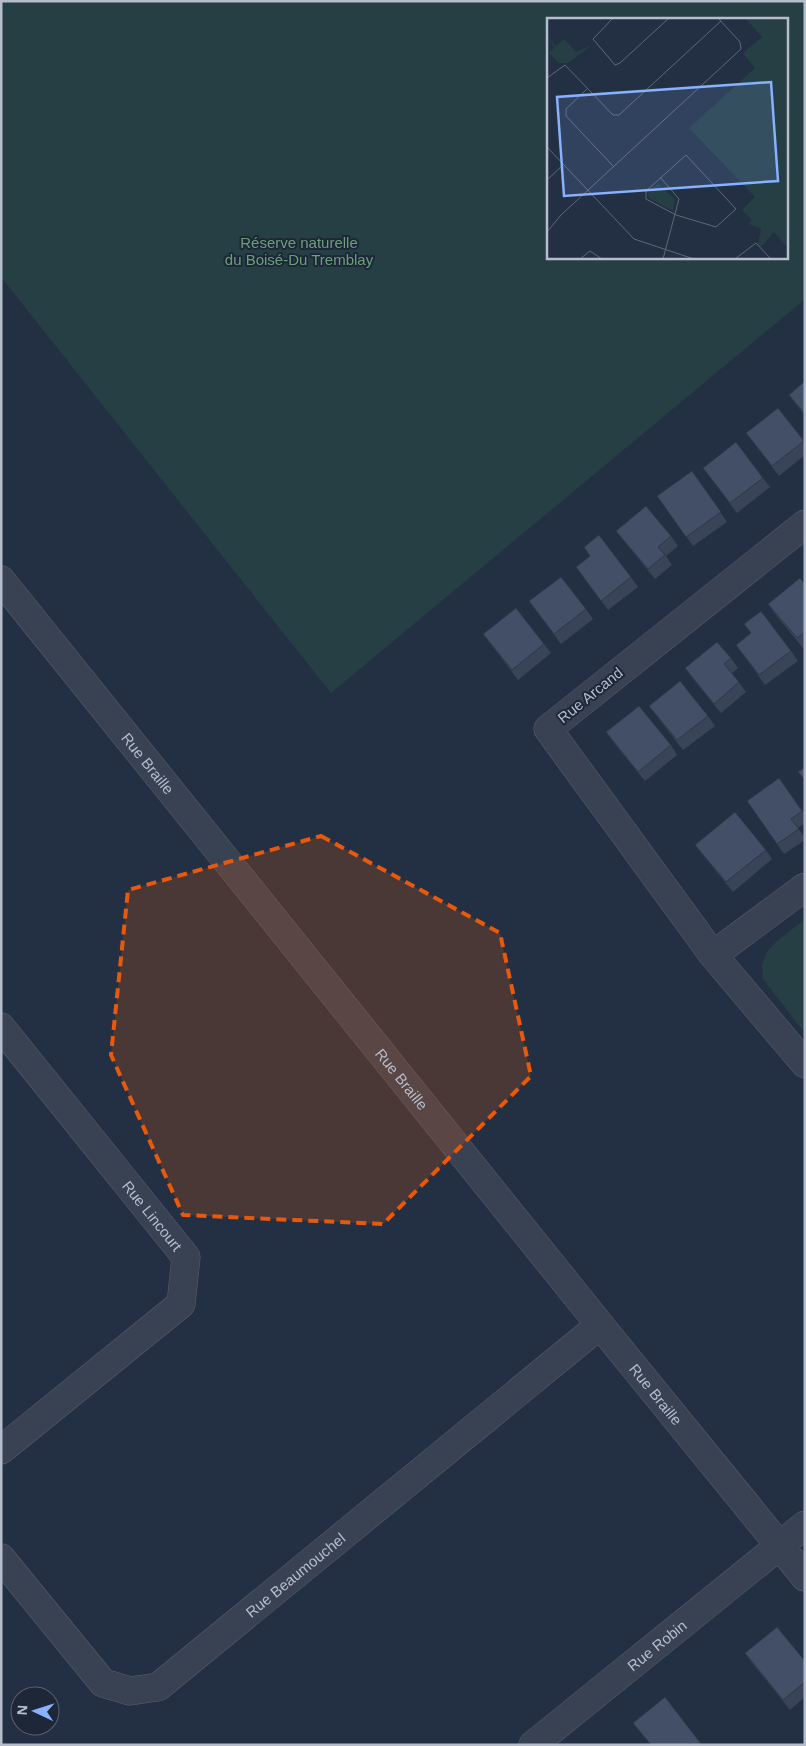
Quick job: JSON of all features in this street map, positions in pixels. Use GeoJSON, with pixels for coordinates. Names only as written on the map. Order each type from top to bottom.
{"type":"FeatureCollection","features":[{"type":"Feature","properties":{"kind":"street","name":"Rue Arcand"},"geometry":{"type":"LineString","coordinates":[[805,524],[548,729],[713,955],[805,1064]]}},
{"type":"Feature","properties":{"kind":"street","name":"Rue Braille"},"geometry":{"type":"LineString","coordinates":[[1,580],[805,1577]]}},
{"type":"Feature","properties":{"kind":"street"},"geometry":{"type":"LineString","coordinates":[[713,955],[805,887]]}},
{"type":"Feature","properties":{"kind":"street","name":"Rue Lincourt"},"geometry":{"type":"LineString","coordinates":[[1,1027],[186,1257],[181,1304],[1,1450]]}},
{"type":"Feature","properties":{"kind":"street","name":"Rue Beaumouchel"},"geometry":{"type":"LineString","coordinates":[[1,1558],[103,1683],[130,1691],[158,1687],[600,1325]]}},
{"type":"Feature","properties":{"kind":"street","name":"Rue Robin"},"geometry":{"type":"LineString","coordinates":[[548,1740],[805,1525]]}},
{"type":"Feature","properties":{"kind":"highlighted area"},"geometry":{"type":"Polygon","coordinates":[[[321,836],[500,933],[531,1076],[383,1224],[183,1215],[111,1055],[128,890],[321,836]]]}},
{"type":"Feature","properties":{"kind":"green space","name":"Réserve naturelle du Boisé-Du Tremblay"},"geometry":{"type":"Polygon","coordinates":[[[1,1],[805,1],[805,299],[331,693],[1,277],[1,1]]]}},
{"type":"Feature","properties":{"kind":"green space"},"geometry":{"type":"Polygon","coordinates":[[[805,919],[805,1033],[763,979],[762,965],[766,953],[776,942],[805,919]]]}},
{"type":"Feature","properties":{"kind":"building"},"geometry":{"type":"Polygon","coordinates":[[[805,381],[805,414],[789,395],[805,381]]]}},
{"type":"Feature","properties":{"kind":"building"},"geometry":{"type":"Polygon","coordinates":[[[778,408],[804,441],[772,466],[746,433],[778,408]]]}},
{"type":"Feature","properties":{"kind":"building"},"geometry":{"type":"Polygon","coordinates":[[[736,442],[763,478],[730,503],[703,468],[736,442]]]}},
{"type":"Feature","properties":{"kind":"building"},"geometry":{"type":"Polygon","coordinates":[[[692,471],[721,512],[686,537],[657,496],[692,471]]]}},
{"type":"Feature","properties":{"kind":"building"},"geometry":{"type":"Polygon","coordinates":[[[646,506],[671,536],[658,547],[665,555],[648,569],[616,531],[646,506]]]}},
{"type":"Feature","properties":{"kind":"building"},"geometry":{"type":"Polygon","coordinates":[[[599,535],[631,577],[601,601],[576,567],[590,556],[584,547],[599,535]]]}},
{"type":"Feature","properties":{"kind":"building"},"geometry":{"type":"Polygon","coordinates":[[[561,577],[586,609],[554,634],[529,601],[561,577]]]}},
{"type":"Feature","properties":{"kind":"building"},"geometry":{"type":"Polygon","coordinates":[[[800,578],[805,584],[805,632],[797,638],[768,604],[800,578]]]}},
{"type":"Feature","properties":{"kind":"building"},"geometry":{"type":"Polygon","coordinates":[[[516,608],[544,644],[512,670],[483,634],[516,608]]]}},
{"type":"Feature","properties":{"kind":"building"},"geometry":{"type":"Polygon","coordinates":[[[761,611],[791,651],[759,675],[736,645],[751,633],[744,624],[761,611]]]}},
{"type":"Feature","properties":{"kind":"building"},"geometry":{"type":"Polygon","coordinates":[[[717,642],[731,658],[724,664],[739,682],[714,704],[685,668],[717,642]]]}},
{"type":"Feature","properties":{"kind":"building"},"geometry":{"type":"Polygon","coordinates":[[[680,681],[708,716],[677,740],[649,706],[680,681]]]}},
{"type":"Feature","properties":{"kind":"building"},"geometry":{"type":"Polygon","coordinates":[[[639,706],[671,745],[638,772],[606,732],[639,706]]]}},
{"type":"Feature","properties":{"kind":"building"},"geometry":{"type":"Polygon","coordinates":[[[805,767],[805,780],[798,772],[805,767]]]}},
{"type":"Feature","properties":{"kind":"building"},"geometry":{"type":"Polygon","coordinates":[[[779,778],[802,811],[791,819],[799,829],[777,844],[747,801],[779,778]]]}},
{"type":"Feature","properties":{"kind":"building"},"geometry":{"type":"Polygon","coordinates":[[[735,812],[766,850],[726,882],[695,845],[735,812]]]}},
{"type":"Feature","properties":{"kind":"building"},"geometry":{"type":"Polygon","coordinates":[[[777,1627],[805,1661],[805,1682],[783,1700],[745,1653],[777,1627]]]}},
{"type":"Feature","properties":{"kind":"building"},"geometry":{"type":"Polygon","coordinates":[[[665,1697],[702,1745],[651,1745],[633,1723],[665,1697]]]}}]}
